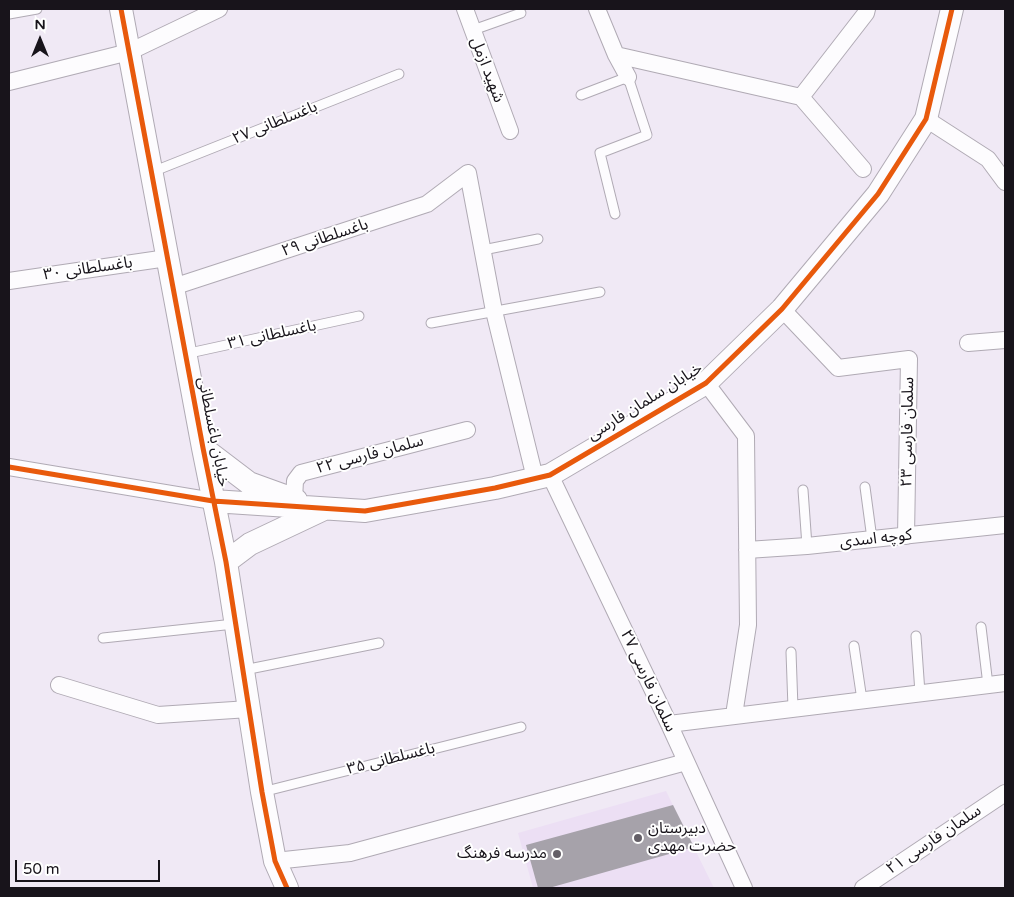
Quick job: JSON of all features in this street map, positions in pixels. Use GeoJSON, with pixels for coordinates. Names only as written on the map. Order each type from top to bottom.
{"type":"FeatureCollection","features":[{"type":"Feature","properties":{"kind":"street","name":"خیابان باغسلطانی"},"geometry":{"type":"LineString","coordinates":[[122,9],[185,354],[226,562],[262,792],[275,862],[287,888]]}},
{"type":"Feature","properties":{"kind":"street"},"geometry":{"type":"LineString","coordinates":[[9,82],[129,52],[219,9]]}},
{"type":"Feature","properties":{"kind":"street","name":"شهید ازمل"},"geometry":{"type":"LineString","coordinates":[[465,9],[510,130]]}},
{"type":"Feature","properties":{"kind":"street"},"geometry":{"type":"LineString","coordinates":[[597,9],[616,55],[628,77]]}},
{"type":"Feature","properties":{"kind":"street"},"geometry":{"type":"LineString","coordinates":[[801,97],[866,13],[867,9]]}},
{"type":"Feature","properties":{"kind":"street","name":"خیابان سلمان فارسی"},"geometry":{"type":"LineString","coordinates":[[214,501],[365,511],[495,488],[543,477],[706,382],[782,309],[878,194],[926,119],[952,9]]}},
{"type":"Feature","properties":{"kind":"street"},"geometry":{"type":"LineString","coordinates":[[616,55],[801,97],[863,169]]}},
{"type":"Feature","properties":{"kind":"street"},"geometry":{"type":"LineString","coordinates":[[926,119],[988,159],[1005,182]]}},
{"type":"Feature","properties":{"kind":"street","name":"سلمان فارسی ۲۷"},"geometry":{"type":"LineString","coordinates":[[468,173],[494,311],[543,477],[669,724],[744,888]]}},
{"type":"Feature","properties":{"kind":"street","name":"باغسلطانی ۲۹"},"geometry":{"type":"LineString","coordinates":[[173,287],[427,204],[468,173]]}},
{"type":"Feature","properties":{"kind":"street","name":"باغسلطانی ۳۰"},"geometry":{"type":"LineString","coordinates":[[9,280],[167,258]]}},
{"type":"Feature","properties":{"kind":"street","name":"سلمان فارسی ۲۳"},"geometry":{"type":"LineString","coordinates":[[782,309],[838,368],[909,359],[906,536]]}},
{"type":"Feature","properties":{"kind":"street"},"geometry":{"type":"LineString","coordinates":[[968,343],[1005,340]]}},
{"type":"Feature","properties":{"kind":"street"},"geometry":{"type":"LineString","coordinates":[[706,382],[746,436],[748,625],[734,715]]}},
{"type":"Feature","properties":{"kind":"street","name":"سلمان فارسی ۲۲"},"geometry":{"type":"LineString","coordinates":[[294,499],[295,481],[301,473],[467,430]]}},
{"type":"Feature","properties":{"kind":"street"},"geometry":{"type":"LineString","coordinates":[[203,448],[249,483],[323,509]]}},
{"type":"Feature","properties":{"kind":"street"},"geometry":{"type":"LineString","coordinates":[[9,467],[214,501]]}},
{"type":"Feature","properties":{"kind":"street"},"geometry":{"type":"LineString","coordinates":[[226,562],[250,544],[323,509]]}},
{"type":"Feature","properties":{"kind":"street","name":"کوچه اسدی"},"geometry":{"type":"LineString","coordinates":[[747,550],[807,546],[1005,525]]}},
{"type":"Feature","properties":{"kind":"street"},"geometry":{"type":"LineString","coordinates":[[669,724],[1005,683]]}},
{"type":"Feature","properties":{"kind":"street"},"geometry":{"type":"LineString","coordinates":[[59,685],[158,715],[249,710]]}},
{"type":"Feature","properties":{"kind":"street"},"geometry":{"type":"LineString","coordinates":[[275,862],[350,853],[686,762]]}},
{"type":"Feature","properties":{"kind":"street","name":"سلمان فارسی ۲۱"},"geometry":{"type":"LineString","coordinates":[[862,888],[1005,793]]}},
{"type":"Feature","properties":{"kind":"lane"},"geometry":{"type":"LineString","coordinates":[[9,14],[37,9]]}},
{"type":"Feature","properties":{"kind":"lane"},"geometry":{"type":"LineString","coordinates":[[473,30],[520,13]]}},
{"type":"Feature","properties":{"kind":"lane","name":"باغسلطانی ۲۷"},"geometry":{"type":"LineString","coordinates":[[152,172],[398,74]]}},
{"type":"Feature","properties":{"kind":"lane"},"geometry":{"type":"LineString","coordinates":[[581,95],[628,77],[646,135],[600,153],[615,214]]}},
{"type":"Feature","properties":{"kind":"lane"},"geometry":{"type":"LineString","coordinates":[[483,250],[538,239]]}},
{"type":"Feature","properties":{"kind":"lane"},"geometry":{"type":"LineString","coordinates":[[431,323],[600,292]]}},
{"type":"Feature","properties":{"kind":"lane","name":"باغسلطانی ۳۱"},"geometry":{"type":"LineString","coordinates":[[185,354],[359,316]]}},
{"type":"Feature","properties":{"kind":"lane"},"geometry":{"type":"LineString","coordinates":[[865,487],[872,539]]}},
{"type":"Feature","properties":{"kind":"lane"},"geometry":{"type":"LineString","coordinates":[[803,490],[807,546]]}},
{"type":"Feature","properties":{"kind":"lane"},"geometry":{"type":"LineString","coordinates":[[103,638],[236,624]]}},
{"type":"Feature","properties":{"kind":"lane"},"geometry":{"type":"LineString","coordinates":[[981,628],[988,685]]}},
{"type":"Feature","properties":{"kind":"lane"},"geometry":{"type":"LineString","coordinates":[[916,636],[920,693]]}},
{"type":"Feature","properties":{"kind":"lane"},"geometry":{"type":"LineString","coordinates":[[243,670],[379,643]]}},
{"type":"Feature","properties":{"kind":"lane"},"geometry":{"type":"LineString","coordinates":[[854,646],[862,700]]}},
{"type":"Feature","properties":{"kind":"lane"},"geometry":{"type":"LineString","coordinates":[[791,652],[793,708]]}},
{"type":"Feature","properties":{"kind":"lane","name":"باغسلطانی ۳۵"},"geometry":{"type":"LineString","coordinates":[[262,792],[520,726]]}},
{"type":"Feature","properties":{"kind":"shaded area","name":"دبیرستان حضرت مهدی"},"geometry":{"type":"Polygon","coordinates":[[[666,791],[714,888],[533,888],[518,833],[666,791]]]}},
{"type":"Feature","properties":{"kind":"building"},"geometry":{"type":"Polygon","coordinates":[[[673,805],[694,847],[549,888],[538,888],[526,845],[673,805]]]}},
{"type":"Feature","properties":{"kind":"cycle path"},"geometry":{"type":"LineString","coordinates":[[121,9],[226,562],[262,792],[275,861],[287,888]]}},
{"type":"Feature","properties":{"kind":"cycle path"},"geometry":{"type":"LineString","coordinates":[[9,467],[213,501],[365,511],[495,488],[550,475],[706,383],[782,309],[878,194],[926,119],[952,9]]}},
{"type":"Feature","properties":{"kind":"place","name":"دبیرستان حضرت مهدی"},"geometry":{"type":"Point","coordinates":[638,838]}},
{"type":"Feature","properties":{"kind":"place","name":"مدرسه فرهنگ"},"geometry":{"type":"Point","coordinates":[557,854]}}]}
